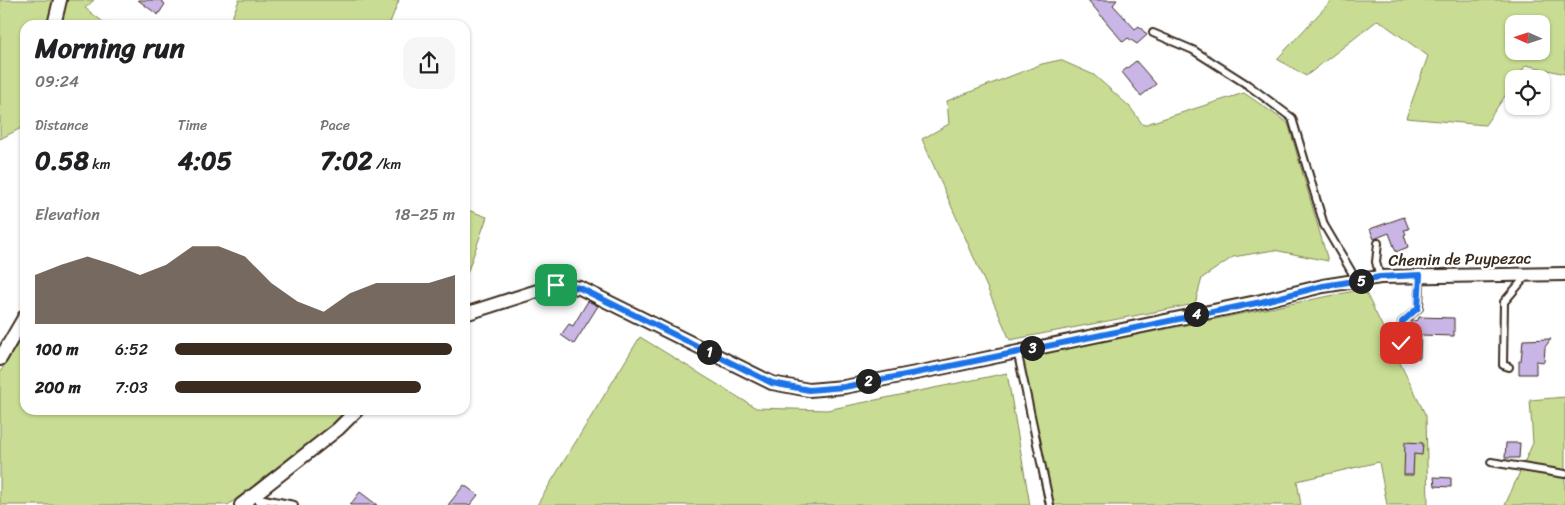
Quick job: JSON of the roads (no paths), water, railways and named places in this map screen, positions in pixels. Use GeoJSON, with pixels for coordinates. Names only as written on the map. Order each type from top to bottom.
{"type":"FeatureCollection","features":[{"type":"Feature","properties":{"kind":"street"},"geometry":{"type":"LineString","coordinates":[[55,20],[60,0]]}},
{"type":"Feature","properties":{"kind":"street","name":"Chemin de Puypezac"},"geometry":{"type":"LineString","coordinates":[[470,312],[556,285],[580,288],[772,383],[809,390],[844,387],[1017,350],[1261,302],[1323,286],[1380,277],[1565,274]]}},
{"type":"Feature","properties":{"kind":"street"},"geometry":{"type":"LineString","coordinates":[[0,359],[20,325]]}},
{"type":"Feature","properties":{"kind":"street"},"geometry":{"type":"LineString","coordinates":[[248,502],[338,430],[352,415]]}},
{"type":"Feature","properties":{"kind":"lane"},"geometry":{"type":"LineString","coordinates":[[1153,33],[1193,50],[1248,85],[1292,118],[1324,225],[1357,282]]}},
{"type":"Feature","properties":{"kind":"lane"},"geometry":{"type":"LineString","coordinates":[[1378,243],[1376,262],[1380,277]]}},
{"type":"Feature","properties":{"kind":"lane"},"geometry":{"type":"LineString","coordinates":[[1509,367],[1503,365],[1504,302],[1528,274]]}},
{"type":"Feature","properties":{"kind":"lane"},"geometry":{"type":"LineString","coordinates":[[1401,343],[1402,322],[1418,308],[1420,275]]}},
{"type":"Feature","properties":{"kind":"lane"},"geometry":{"type":"LineString","coordinates":[[1017,350],[1050,505]]}},
{"type":"Feature","properties":{"kind":"lane"},"geometry":{"type":"LineString","coordinates":[[1491,462],[1565,474]]}},
{"type":"Feature","properties":{"kind":"lane"},"geometry":{"type":"LineString","coordinates":[[248,502],[265,505]]}},
{"type":"Feature","properties":{"kind":"lane"},"geometry":{"type":"LineString","coordinates":[[248,502],[294,505]]}}]}
